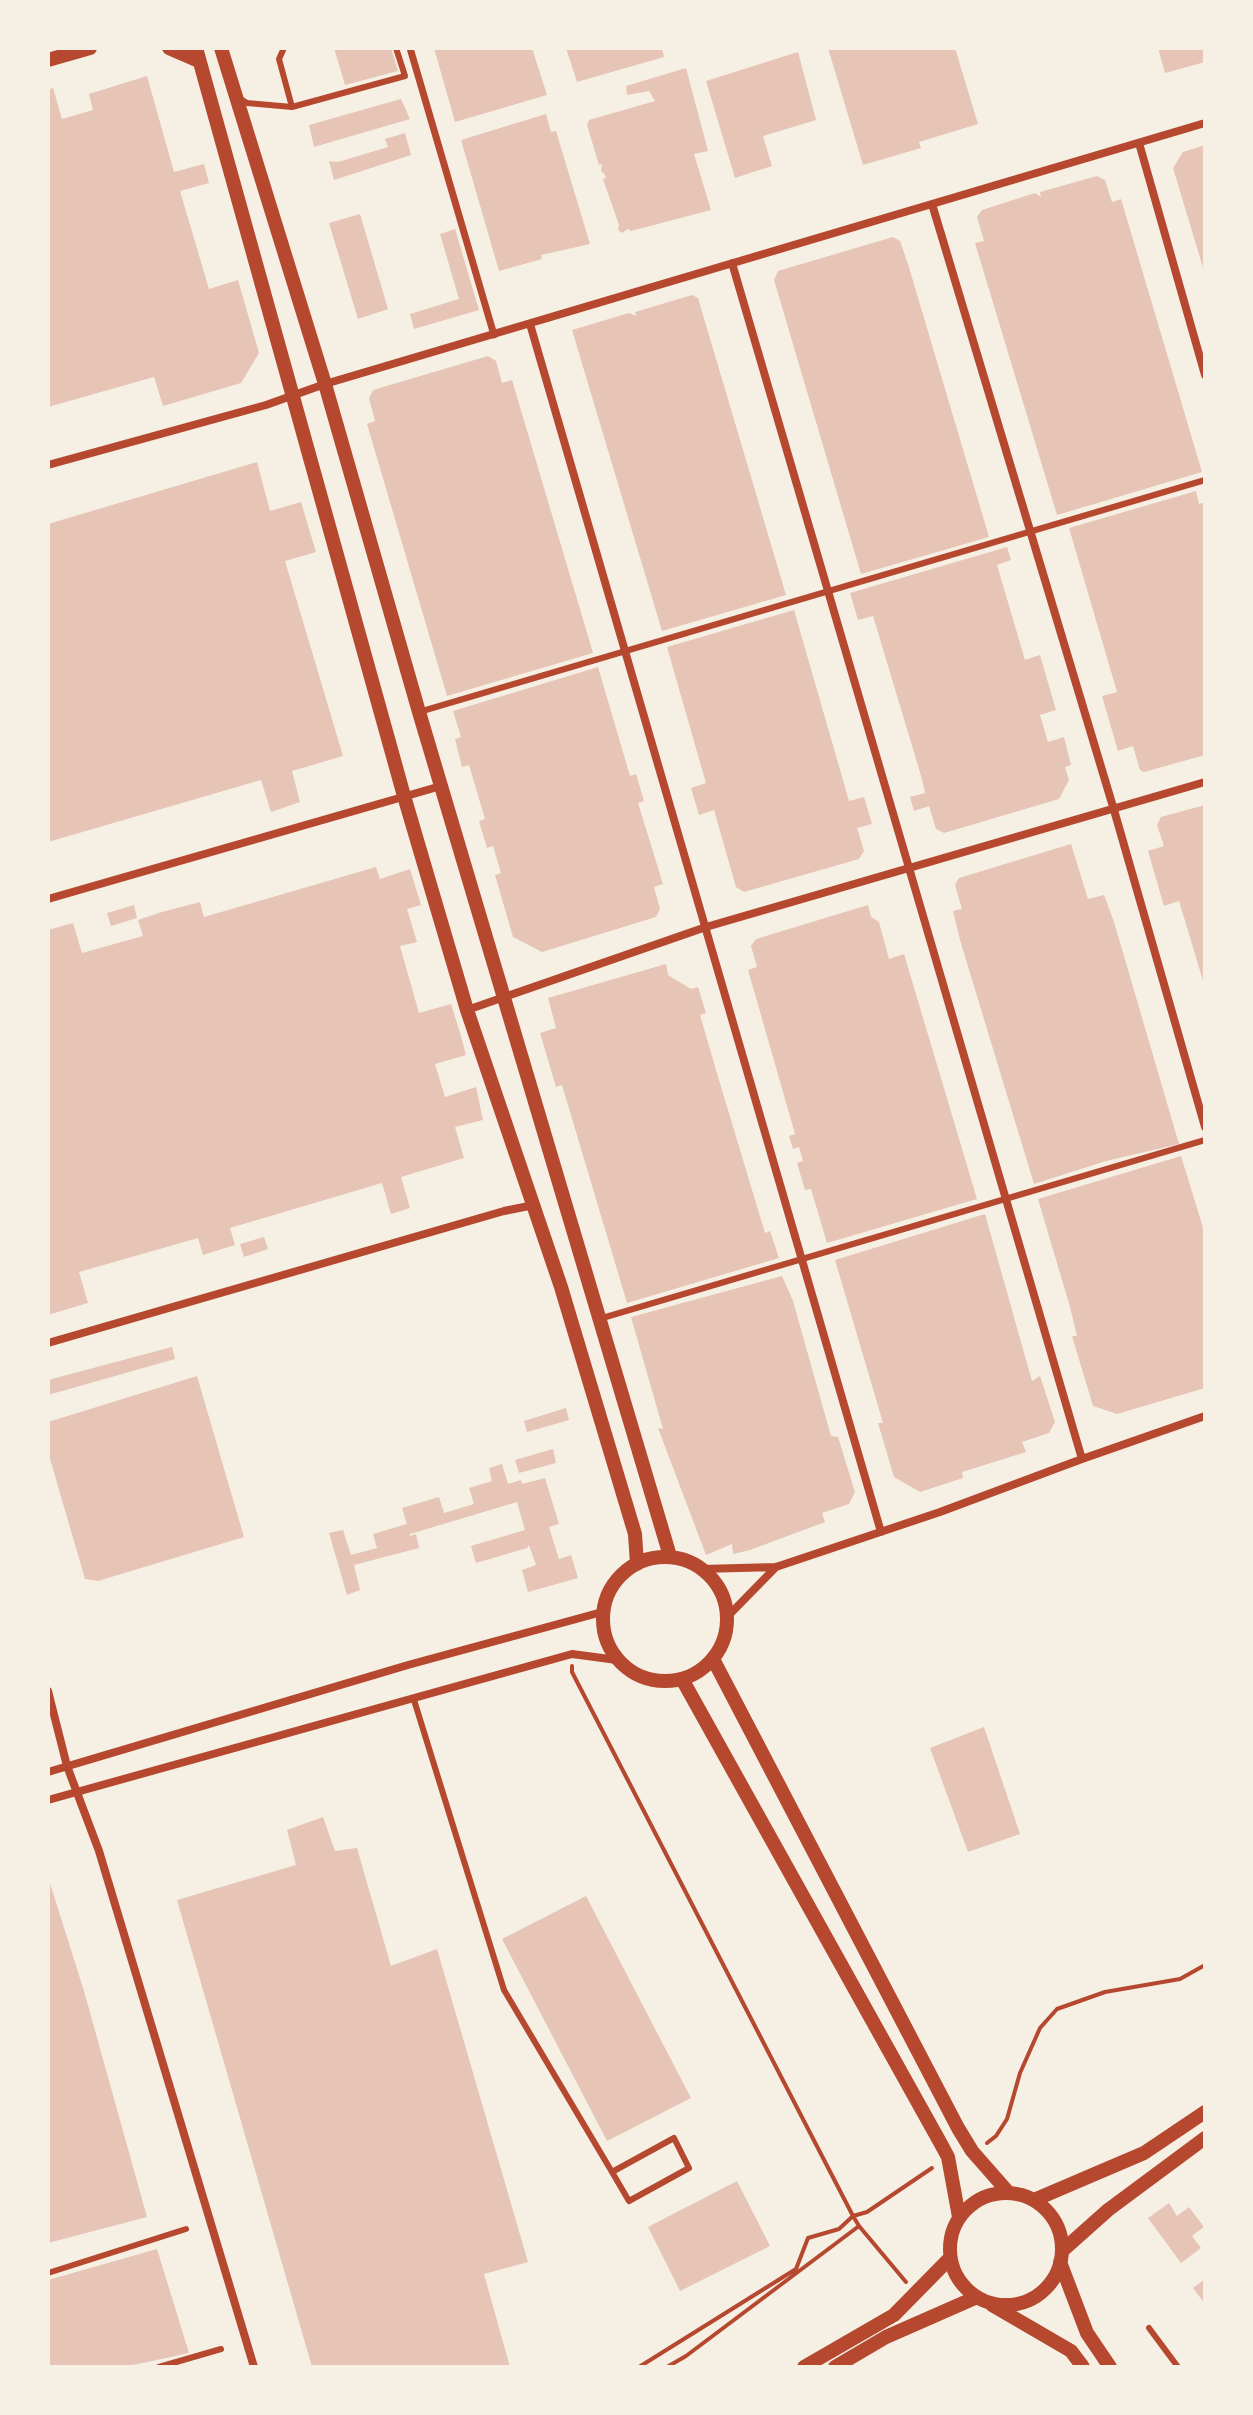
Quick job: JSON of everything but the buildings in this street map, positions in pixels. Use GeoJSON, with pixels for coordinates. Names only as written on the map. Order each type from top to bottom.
{"type":"FeatureCollection","features":[{"type":"Feature","properties":{"kind":"street"},"geometry":{"type":"LineString","coordinates":[[48,60],[90,48]]}},
{"type":"Feature","properties":{"kind":"street"},"geometry":{"type":"LineString","coordinates":[[169,48],[197,54],[404,796],[467,1010],[534,1205],[635,1534],[637,1564]]}},
{"type":"Feature","properties":{"kind":"street"},"geometry":{"type":"LineString","coordinates":[[221,48],[325,384],[419,712],[670,1556]]}},
{"type":"Feature","properties":{"kind":"street"},"geometry":{"type":"LineString","coordinates":[[229,74],[233,48]]}},
{"type":"Feature","properties":{"kind":"street"},"geometry":{"type":"LineString","coordinates":[[410,48],[494,335]]}},
{"type":"Feature","properties":{"kind":"street"},"geometry":{"type":"LineString","coordinates":[[48,465],[266,405],[325,384],[1205,123]]}},
{"type":"Feature","properties":{"kind":"street"},"geometry":{"type":"LineString","coordinates":[[1139,143],[1205,375]]}},
{"type":"Feature","properties":{"kind":"street"},"geometry":{"type":"LineString","coordinates":[[932,204],[1114,810],[1205,1127]]}},
{"type":"Feature","properties":{"kind":"street"},"geometry":{"type":"LineString","coordinates":[[732,263],[826,593],[1082,1459]]}},
{"type":"Feature","properties":{"kind":"street"},"geometry":{"type":"LineString","coordinates":[[530,324],[881,1532]]}},
{"type":"Feature","properties":{"kind":"street"},"geometry":{"type":"LineString","coordinates":[[467,1010],[706,927],[1205,782]]}},
{"type":"Feature","properties":{"kind":"street"},"geometry":{"type":"LineString","coordinates":[[48,899],[441,786]]}},
{"type":"Feature","properties":{"kind":"street"},"geometry":{"type":"LineString","coordinates":[[48,1343],[504,1211],[534,1205]]}},
{"type":"Feature","properties":{"kind":"street"},"geometry":{"type":"LineString","coordinates":[[617,1660],[606,1639],[602,1612],[619,1576],[637,1564],[670,1556],[702,1569],[776,1567],[1205,1416]]}},
{"type":"Feature","properties":{"kind":"street"},"geometry":{"type":"LineString","coordinates":[[728,1616],[776,1567]]}},
{"type":"Feature","properties":{"kind":"street"},"geometry":{"type":"LineString","coordinates":[[48,1800],[572,1654],[617,1660],[644,1677],[663,1681],[682,1679],[699,1671],[713,1659],[724,1639],[728,1616],[720,1590],[702,1569]]}},
{"type":"Feature","properties":{"kind":"street"},"geometry":{"type":"LineString","coordinates":[[48,1772],[408,1665],[602,1612]]}},
{"type":"Feature","properties":{"kind":"street"},"geometry":{"type":"LineString","coordinates":[[713,1659],[972,2151],[1008,2192]]}},
{"type":"Feature","properties":{"kind":"street"},"geometry":{"type":"LineString","coordinates":[[682,1679],[948,2157],[959,2217]]}},
{"type":"Feature","properties":{"kind":"street"},"geometry":{"type":"LineString","coordinates":[[48,1691],[67,1766],[99,1851],[254,2367]]}},
{"type":"Feature","properties":{"kind":"street"},"geometry":{"type":"LineString","coordinates":[[1034,2200],[1144,2153],[1205,2112]]}},
{"type":"Feature","properties":{"kind":"street"},"geometry":{"type":"LineString","coordinates":[[835,2367],[886,2337],[983,2300],[1008,2305],[1026,2301],[1043,2291],[1054,2278],[1061,2256],[1108,2210],[1205,2138]]}},
{"type":"Feature","properties":{"kind":"street"},"geometry":{"type":"LineString","coordinates":[[1083,2367],[1071,2351],[962,2285],[950,2258],[951,2235],[959,2217],[979,2199],[1008,2192],[1034,2200],[1056,2224],[1061,2256],[1087,2333],[1110,2367]]}},
{"type":"Feature","properties":{"kind":"street"},"geometry":{"type":"LineString","coordinates":[[804,2367],[894,2315],[950,2258]]}},
{"type":"Feature","properties":{"kind":"lane"},"geometry":{"type":"LineString","coordinates":[[284,48],[279,59],[292,107]]}},
{"type":"Feature","properties":{"kind":"lane"},"geometry":{"type":"LineString","coordinates":[[236,97],[247,103],[292,107],[405,76],[396,48]]}},
{"type":"Feature","properties":{"kind":"lane"},"geometry":{"type":"LineString","coordinates":[[419,712],[1205,480]]}},
{"type":"Feature","properties":{"kind":"lane"},"geometry":{"type":"LineString","coordinates":[[599,1319],[1205,1140]]}},
{"type":"Feature","properties":{"kind":"lane"},"geometry":{"type":"LineString","coordinates":[[414,1700],[504,1990],[629,2201],[689,2168],[674,2138],[612,2172]]}},
{"type":"Feature","properties":{"kind":"lane"},"geometry":{"type":"LineString","coordinates":[[48,2273],[186,2229]]}},
{"type":"Feature","properties":{"kind":"lane"},"geometry":{"type":"LineString","coordinates":[[1149,2328],[1178,2367]]}},
{"type":"Feature","properties":{"kind":"lane"},"geometry":{"type":"LineString","coordinates":[[159,2367],[221,2349]]}},
{"type":"Feature","properties":{"kind":"path"},"geometry":{"type":"LineString","coordinates":[[572,1654],[572,1672],[853,2216],[916,2293]]}},
{"type":"Feature","properties":{"kind":"path"},"geometry":{"type":"LineString","coordinates":[[972,2151],[996,2136],[1007,2119],[1020,2073],[1040,2028],[1057,2009],[1105,1992],[1180,1979],[1205,1965]]}},
{"type":"Feature","properties":{"kind":"path"},"geometry":{"type":"LineString","coordinates":[[639,2367],[796,2269],[808,2238],[839,2229],[853,2216],[867,2212],[948,2157]]}},
{"type":"Feature","properties":{"kind":"path"},"geometry":{"type":"LineString","coordinates":[[667,2367],[859,2226]]}}]}
